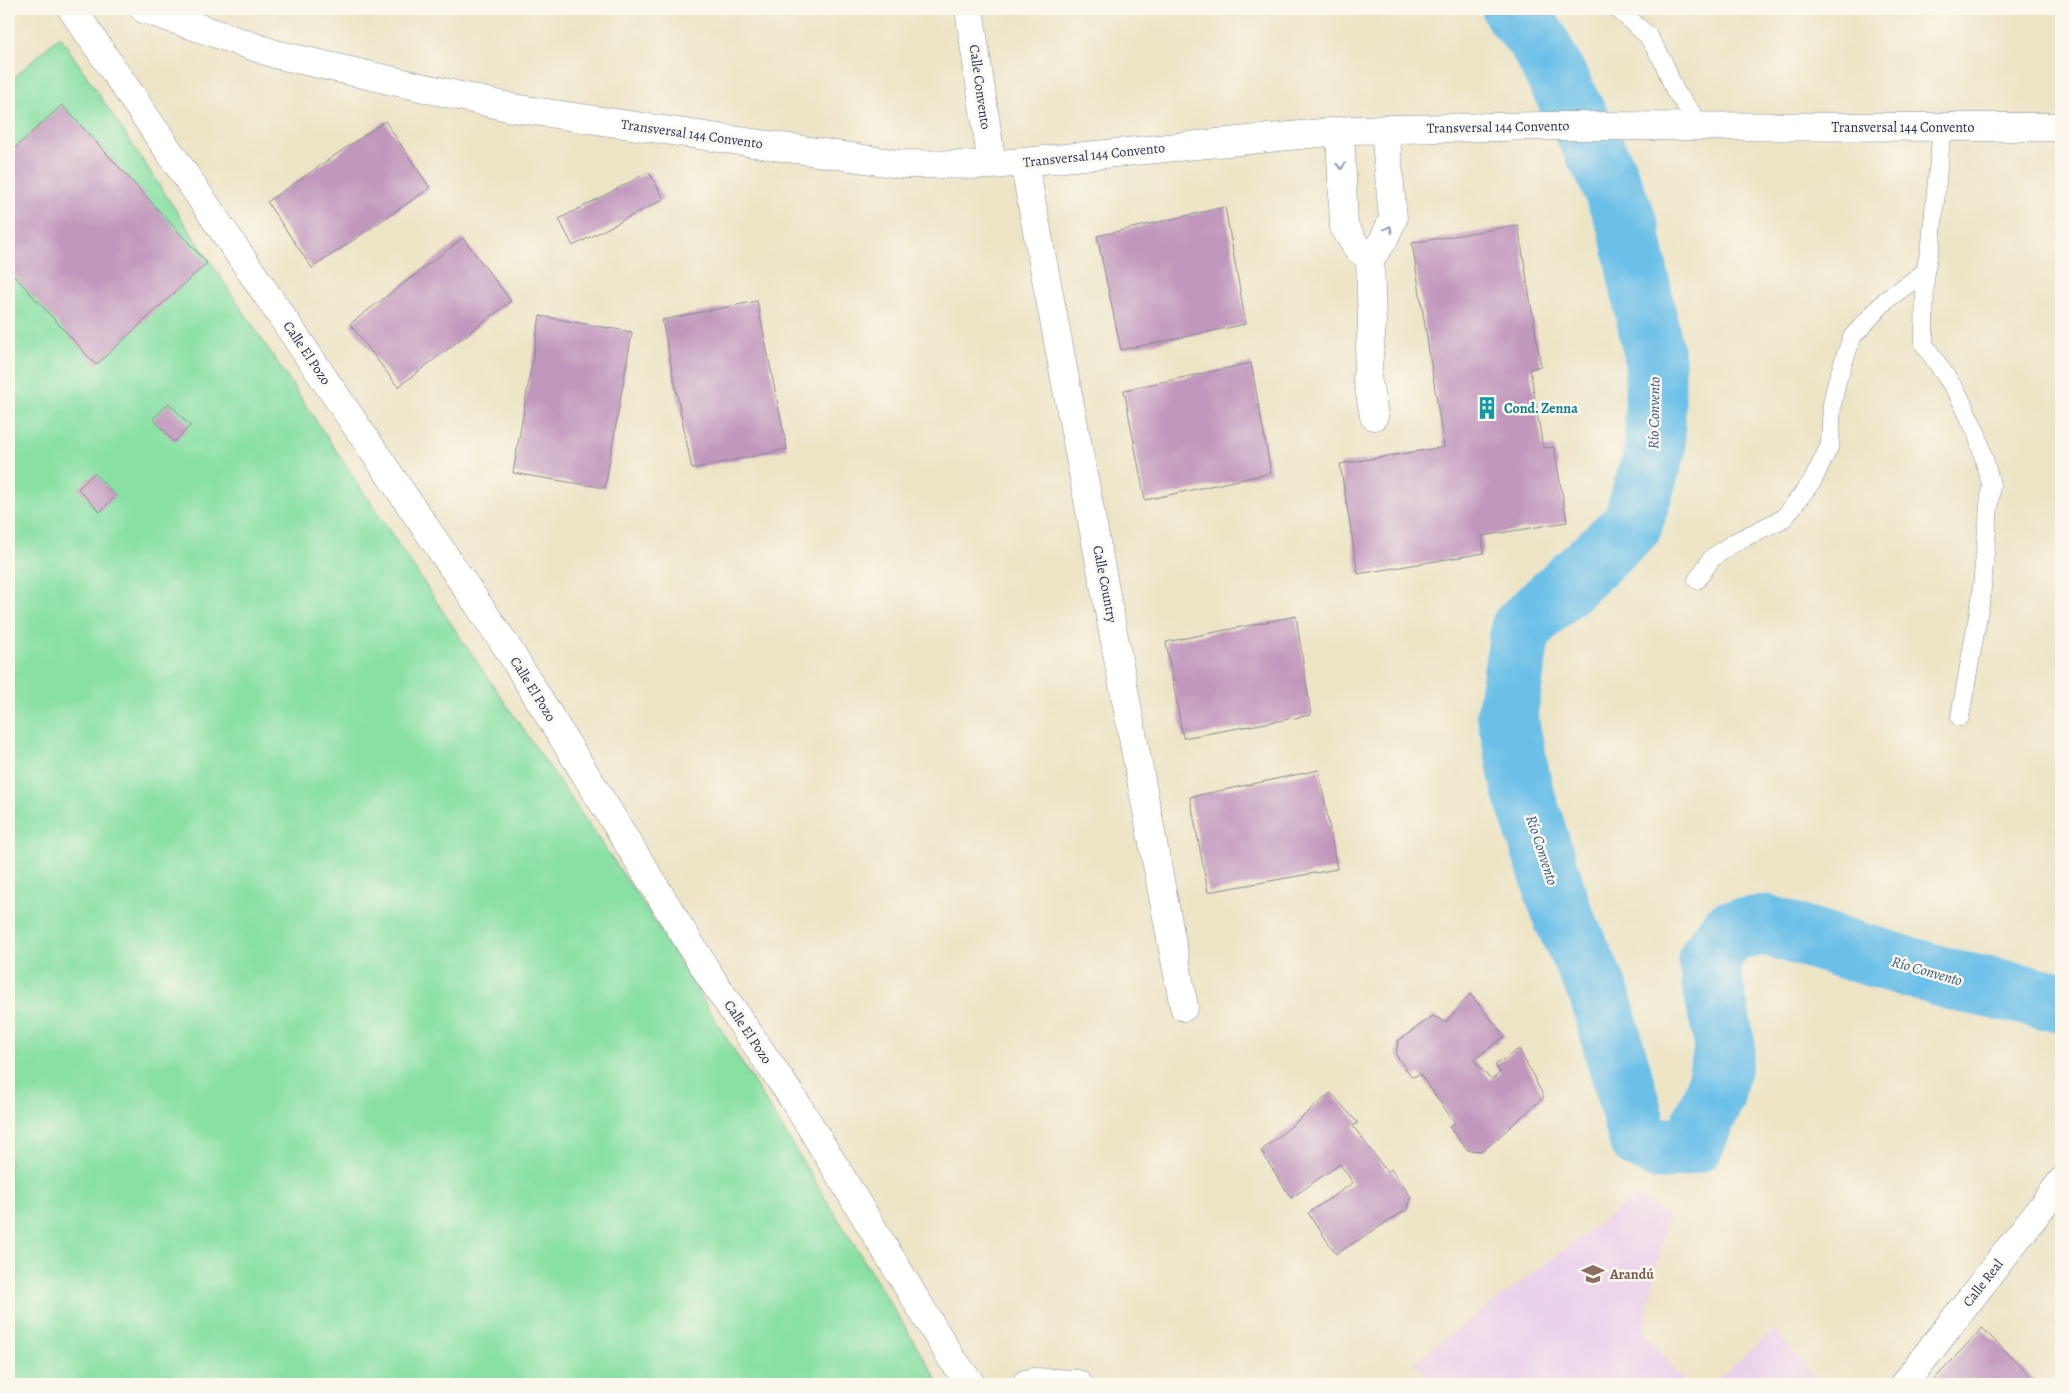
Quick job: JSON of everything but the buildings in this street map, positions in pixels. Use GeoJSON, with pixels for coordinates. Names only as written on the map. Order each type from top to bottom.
{"type":"FeatureCollection","features":[{"type":"Feature","properties":{"kind":"street","name":"Calle El Pozo"},"geometry":{"type":"LineString","coordinates":[[72,9],[506,644],[713,981],[796,1103],[952,1359],[971,1384]]}},
{"type":"Feature","properties":{"kind":"street","name":"Transversal 144 Convento"},"geometry":{"type":"LineString","coordinates":[[144,9],[275,54],[513,108],[899,164],[992,165],[1340,131],[1385,129],[1701,125],[1942,128],[2061,126]]}},
{"type":"Feature","properties":{"kind":"street","name":"Calle Convento"},"geometry":{"type":"LineString","coordinates":[[970,9],[992,165]]}},
{"type":"Feature","properties":{"kind":"street"},"geometry":{"type":"LineString","coordinates":[[1374,416],[1367,377],[1372,325],[1370,258],[1383,241],[1393,219],[1385,129]]}},
{"type":"Feature","properties":{"kind":"street"},"geometry":{"type":"LineString","coordinates":[[1340,131],[1344,227],[1358,249],[1370,258]]}},
{"type":"Feature","properties":{"kind":"street","name":"Calle Country"},"geometry":{"type":"LineString","coordinates":[[1024,162],[1184,1006]]}},
{"type":"Feature","properties":{"kind":"street","name":"Calle Real"},"geometry":{"type":"LineString","coordinates":[[1904,1384],[2061,1182]]}},
{"type":"Feature","properties":{"kind":"street"},"geometry":{"type":"LineString","coordinates":[[1026,1384],[1033,1382],[1078,1384]]}},
{"type":"Feature","properties":{"kind":"lane"},"geometry":{"type":"LineString","coordinates":[[1618,9],[1648,36],[1663,61],[1675,91],[1701,125]]}},
{"type":"Feature","properties":{"kind":"lane"},"geometry":{"type":"LineString","coordinates":[[1942,128],[1931,243],[1925,272],[1924,344],[1958,394],[1973,426],[1991,484],[1981,599],[1960,718]]}},
{"type":"Feature","properties":{"kind":"lane"},"geometry":{"type":"LineString","coordinates":[[1697,580],[1712,558],[1735,542],[1784,518],[1813,480],[1830,445],[1832,404],[1837,381],[1852,337],[1886,300],[1925,272]]}},
{"type":"Feature","properties":{"kind":"shaded area","name":"Arandú"},"geometry":{"type":"Polygon","coordinates":[[[1637,1195],[1667,1217],[1643,1331],[1686,1384],[1432,1384],[1414,1362],[1637,1195]]]}},
{"type":"Feature","properties":{"kind":"shaded area"},"geometry":{"type":"Polygon","coordinates":[[[1774,1330],[1819,1384],[1712,1384],[1774,1330]]]}},
{"type":"Feature","properties":{"kind":"green space"},"geometry":{"type":"Polygon","coordinates":[[[60,36],[462,640],[648,911],[940,1384],[9,1384],[9,82],[60,36]]]}},
{"type":"Feature","properties":{"kind":"waterway","name":"Río Convento"},"geometry":{"type":"LineString","coordinates":[[1512,9],[1538,41],[1605,170],[1628,225],[1655,360],[1655,451],[1632,525],[1521,628],[1507,714],[1522,788],[1563,916],[1599,993],[1639,1139],[1661,1150],[1694,1143],[1714,1096],[1725,1046],[1708,960],[1729,931],[1765,925],[1956,981],[2061,1002]]}},
{"type":"Feature","properties":{"kind":"place","name":"Cond. Zenna"},"geometry":{"type":"Point","coordinates":[1487,408]}},
{"type":"Feature","properties":{"kind":"place","name":"Arandú"},"geometry":{"type":"Point","coordinates":[1593,1274]}}]}
